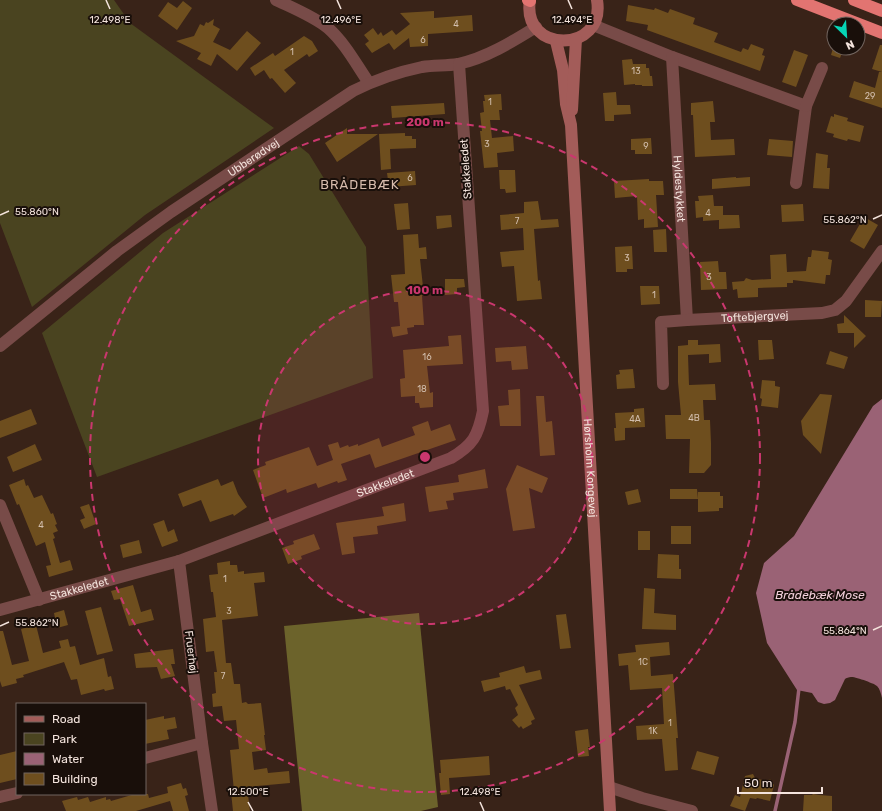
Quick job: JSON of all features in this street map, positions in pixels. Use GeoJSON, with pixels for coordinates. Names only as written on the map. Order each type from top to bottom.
{"type":"FeatureCollection","features":[{"type":"Feature","properties":{"kind":"highway"},"geometry":{"type":"LineString","coordinates":[[797,0],[882,33]]}},
{"type":"Feature","properties":{"kind":"highway"},"geometry":{"type":"LineString","coordinates":[[854,0],[882,11]]}},
{"type":"Feature","properties":{"kind":"main road"},"geometry":{"type":"LineString","coordinates":[[529,0],[530,15],[541,34],[556,41],[563,42],[576,39],[586,33],[593,25],[597,16],[597,0]]}},
{"type":"Feature","properties":{"kind":"main road","name":"Hørsholm Kongevej"},"geometry":{"type":"LineString","coordinates":[[576,39],[571,125],[610,811]]}},
{"type":"Feature","properties":{"kind":"main road","name":"Hørsholm Kongevej"},"geometry":{"type":"LineString","coordinates":[[556,41],[563,70],[566,104],[571,125]]}},
{"type":"Feature","properties":{"kind":"street"},"geometry":{"type":"LineString","coordinates":[[276,0],[327,27],[342,42],[369,83]]}},
{"type":"Feature","properties":{"kind":"street"},"geometry":{"type":"LineString","coordinates":[[593,25],[672,58],[806,106]]}},
{"type":"Feature","properties":{"kind":"street","name":"Ubberødvej"},"geometry":{"type":"LineString","coordinates":[[0,346],[117,251],[171,212],[353,91],[369,83],[397,73],[423,67],[458,64],[477,58],[508,44],[536,27]]}},
{"type":"Feature","properties":{"kind":"street","name":"Hyldestykket"},"geometry":{"type":"LineString","coordinates":[[672,58],[687,320]]}},
{"type":"Feature","properties":{"kind":"street","name":"Stakkeledet"},"geometry":{"type":"LineString","coordinates":[[0,610],[179,561],[451,458],[471,444],[479,428],[483,411],[458,64]]}},
{"type":"Feature","properties":{"kind":"street"},"geometry":{"type":"LineString","coordinates":[[796,184],[806,106],[822,68]]}},
{"type":"Feature","properties":{"kind":"street","name":"Toftebjergvej"},"geometry":{"type":"LineString","coordinates":[[663,384],[661,322],[822,313],[835,310],[846,300],[882,251]]}},
{"type":"Feature","properties":{"kind":"street"},"geometry":{"type":"LineString","coordinates":[[0,505],[39,600]]}},
{"type":"Feature","properties":{"kind":"street","name":"Fruerhøj"},"geometry":{"type":"LineString","coordinates":[[179,561],[212,811]]}},
{"type":"Feature","properties":{"kind":"street"},"geometry":{"type":"LineString","coordinates":[[146,758],[202,743]]}},
{"type":"Feature","properties":{"kind":"street"},"geometry":{"type":"LineString","coordinates":[[609,787],[642,798],[692,811]]}},
{"type":"Feature","properties":{"kind":"street"},"geometry":{"type":"LineString","coordinates":[[0,797],[16,793]]}},
{"type":"Feature","properties":{"kind":"green space"},"geometry":{"type":"Polygon","coordinates":[[[0,0],[114,0],[130,23],[274,128],[145,215],[32,307],[0,223],[0,0]]]}},
{"type":"Feature","properties":{"kind":"green space"},"geometry":{"type":"Polygon","coordinates":[[[299,146],[309,154],[366,247],[373,378],[97,477],[42,333],[163,233],[299,146]]]}},
{"type":"Feature","properties":{"kind":"shaded area"},"geometry":{"type":"Polygon","coordinates":[[[419,613],[438,807],[421,811],[302,811],[284,626],[419,613]]]}},
{"type":"Feature","properties":{"kind":"water","name":"Brådebæk Mose"},"geometry":{"type":"Polygon","coordinates":[[[882,399],[882,698],[880,690],[876,685],[850,677],[845,679],[835,700],[824,704],[818,702],[812,693],[797,690],[767,643],[756,593],[764,563],[794,536],[873,406],[882,399]]]}},
{"type":"Feature","properties":{"kind":"building"},"geometry":{"type":"Polygon","coordinates":[[[183,1],[192,8],[177,30],[158,16],[168,2],[177,8],[183,1]]]}},
{"type":"Feature","properties":{"kind":"building"},"geometry":{"type":"Polygon","coordinates":[[[628,5],[654,10],[655,8],[668,13],[670,9],[695,18],[693,24],[718,33],[714,42],[741,52],[743,48],[748,50],[751,44],[764,49],[762,55],[765,56],[760,71],[647,30],[648,25],[626,21],[628,5]]]}},
{"type":"Feature","properties":{"kind":"building"},"geometry":{"type":"Polygon","coordinates":[[[434,11],[434,18],[472,15],[473,31],[428,34],[428,46],[410,47],[409,38],[394,50],[389,43],[372,53],[365,44],[369,41],[364,35],[373,28],[378,35],[381,32],[383,36],[392,30],[396,35],[410,24],[400,13],[434,11]]]}},
{"type":"Feature","properties":{"kind":"building"},"geometry":{"type":"Polygon","coordinates":[[[214,19],[213,25],[220,29],[213,42],[230,50],[247,31],[261,43],[237,71],[217,54],[211,66],[197,59],[201,53],[176,41],[194,36],[200,24],[204,26],[206,22],[208,23],[214,19]]]}},
{"type":"Feature","properties":{"kind":"building"},"geometry":{"type":"Polygon","coordinates":[[[304,36],[312,41],[318,51],[309,57],[307,54],[284,70],[296,83],[285,93],[272,78],[270,79],[264,70],[255,76],[250,68],[273,53],[275,56],[304,36]]]}},
{"type":"Feature","properties":{"kind":"building"},"geometry":{"type":"Polygon","coordinates":[[[880,45],[882,45],[882,72],[872,69],[880,45]]]}},
{"type":"Feature","properties":{"kind":"building"},"geometry":{"type":"Polygon","coordinates":[[[794,50],[808,55],[796,87],[782,82],[794,50]]]}},
{"type":"Feature","properties":{"kind":"building"},"geometry":{"type":"Polygon","coordinates":[[[632,59],[633,64],[646,64],[646,68],[649,68],[650,76],[652,76],[653,86],[642,86],[635,84],[624,85],[622,60],[632,59]]]}},
{"type":"Feature","properties":{"kind":"building"},"geometry":{"type":"Polygon","coordinates":[[[879,72],[882,72],[882,108],[849,97],[854,81],[875,88],[879,72]]]}},
{"type":"Feature","properties":{"kind":"building"},"geometry":{"type":"Polygon","coordinates":[[[616,92],[617,105],[630,105],[631,114],[614,115],[614,121],[605,121],[603,93],[616,92]]]}},
{"type":"Feature","properties":{"kind":"building"},"geometry":{"type":"Polygon","coordinates":[[[501,94],[502,110],[499,110],[500,120],[490,120],[492,138],[513,136],[514,151],[497,153],[498,167],[484,168],[480,131],[482,131],[480,113],[484,112],[484,95],[501,94]]]}},
{"type":"Feature","properties":{"kind":"building"},"geometry":{"type":"Polygon","coordinates":[[[713,101],[715,122],[710,122],[711,140],[734,139],[735,155],[695,157],[691,103],[713,101]]]}},
{"type":"Feature","properties":{"kind":"building"},"geometry":{"type":"Polygon","coordinates":[[[444,103],[445,114],[392,118],[391,106],[444,103]]]}},
{"type":"Feature","properties":{"kind":"building"},"geometry":{"type":"Polygon","coordinates":[[[834,114],[848,118],[847,121],[864,126],[860,142],[848,139],[847,141],[833,137],[834,134],[826,132],[831,116],[834,117],[834,114]]]}},
{"type":"Feature","properties":{"kind":"building"},"geometry":{"type":"Polygon","coordinates":[[[347,128],[347,134],[378,134],[337,162],[325,143],[347,128]]]}},
{"type":"Feature","properties":{"kind":"building"},"geometry":{"type":"Polygon","coordinates":[[[405,133],[405,136],[412,136],[412,139],[416,139],[416,148],[390,149],[391,169],[381,170],[379,134],[405,133]]]}},
{"type":"Feature","properties":{"kind":"building"},"geometry":{"type":"Polygon","coordinates":[[[651,138],[652,154],[635,154],[635,150],[631,150],[631,139],[651,138]]]}},
{"type":"Feature","properties":{"kind":"building"},"geometry":{"type":"Polygon","coordinates":[[[769,139],[793,141],[792,157],[767,155],[769,139]]]}},
{"type":"Feature","properties":{"kind":"building"},"geometry":{"type":"Polygon","coordinates":[[[816,153],[828,155],[827,168],[830,168],[829,189],[813,188],[816,153]]]}},
{"type":"Feature","properties":{"kind":"building"},"geometry":{"type":"Polygon","coordinates":[[[499,170],[515,170],[516,192],[506,193],[505,189],[500,189],[499,170]]]}},
{"type":"Feature","properties":{"kind":"building"},"geometry":{"type":"Polygon","coordinates":[[[415,171],[416,185],[389,187],[387,173],[415,171]]]}},
{"type":"Feature","properties":{"kind":"building"},"geometry":{"type":"Polygon","coordinates":[[[750,177],[750,186],[712,189],[712,179],[750,177]]]}},
{"type":"Feature","properties":{"kind":"building"},"geometry":{"type":"Polygon","coordinates":[[[649,179],[649,181],[663,181],[664,195],[656,195],[658,227],[644,228],[644,219],[638,220],[637,196],[615,198],[614,181],[649,179]]]}},
{"type":"Feature","properties":{"kind":"building"},"geometry":{"type":"Polygon","coordinates":[[[713,195],[714,206],[723,206],[723,215],[739,215],[740,228],[719,229],[719,220],[703,221],[703,217],[696,218],[695,201],[699,201],[698,196],[713,195]]]}},
{"type":"Feature","properties":{"kind":"building"},"geometry":{"type":"Polygon","coordinates":[[[538,201],[541,220],[558,219],[559,227],[534,229],[538,281],[540,280],[542,299],[517,301],[514,266],[502,267],[500,252],[524,250],[523,228],[501,230],[500,215],[524,213],[524,202],[538,201]]]}},
{"type":"Feature","properties":{"kind":"building"},"geometry":{"type":"Polygon","coordinates":[[[408,203],[410,229],[397,230],[394,204],[408,203]]]}},
{"type":"Feature","properties":{"kind":"building"},"geometry":{"type":"Polygon","coordinates":[[[803,204],[804,221],[782,222],[781,205],[803,204]]]}},
{"type":"Feature","properties":{"kind":"building"},"geometry":{"type":"Polygon","coordinates":[[[451,215],[452,227],[437,229],[436,216],[451,215]]]}},
{"type":"Feature","properties":{"kind":"building"},"geometry":{"type":"Polygon","coordinates":[[[864,217],[878,225],[864,249],[850,241],[864,217]]]}},
{"type":"Feature","properties":{"kind":"building"},"geometry":{"type":"Polygon","coordinates":[[[666,229],[667,252],[654,252],[653,230],[666,229]]]}},
{"type":"Feature","properties":{"kind":"building"},"geometry":{"type":"Polygon","coordinates":[[[418,234],[419,248],[426,247],[427,259],[420,259],[424,296],[422,296],[424,325],[414,325],[414,327],[407,328],[408,334],[393,337],[391,327],[400,326],[398,302],[394,302],[391,275],[405,274],[403,235],[418,234]]]}},
{"type":"Feature","properties":{"kind":"building"},"geometry":{"type":"Polygon","coordinates":[[[632,246],[633,269],[627,269],[627,272],[616,272],[615,247],[632,246]]]}},
{"type":"Feature","properties":{"kind":"building"},"geometry":{"type":"Polygon","coordinates":[[[812,250],[829,252],[828,259],[832,260],[830,275],[826,275],[825,284],[793,280],[793,283],[787,283],[787,287],[758,288],[758,297],[738,298],[737,289],[733,290],[732,282],[744,281],[746,278],[752,280],[771,279],[770,255],[786,254],[787,272],[806,271],[808,257],[811,257],[812,250]]]}},
{"type":"Feature","properties":{"kind":"building"},"geometry":{"type":"Polygon","coordinates":[[[718,261],[719,272],[726,272],[727,289],[701,290],[700,262],[718,261]]]}},
{"type":"Feature","properties":{"kind":"building"},"geometry":{"type":"Polygon","coordinates":[[[445,279],[464,279],[465,287],[457,288],[457,294],[445,295],[445,279]]]}},
{"type":"Feature","properties":{"kind":"building"},"geometry":{"type":"Polygon","coordinates":[[[640,286],[659,286],[660,304],[641,305],[640,286]]]}},
{"type":"Feature","properties":{"kind":"building"},"geometry":{"type":"Polygon","coordinates":[[[865,300],[882,301],[881,317],[865,317],[865,300]]]}},
{"type":"Feature","properties":{"kind":"building"},"geometry":{"type":"Polygon","coordinates":[[[844,315],[866,336],[854,348],[854,333],[838,333],[837,324],[844,323],[844,315]]]}},
{"type":"Feature","properties":{"kind":"building"},"geometry":{"type":"Polygon","coordinates":[[[461,335],[463,364],[427,366],[430,393],[433,392],[433,407],[420,408],[419,403],[415,403],[415,396],[401,397],[400,379],[405,378],[403,350],[449,346],[448,336],[461,335]]]}},
{"type":"Feature","properties":{"kind":"building"},"geometry":{"type":"Polygon","coordinates":[[[688,340],[698,340],[698,345],[720,344],[721,362],[709,363],[709,354],[688,355],[689,385],[715,384],[716,400],[703,400],[704,420],[710,420],[711,443],[711,465],[704,473],[689,473],[690,439],[666,439],[665,415],[681,415],[678,382],[678,346],[688,345],[688,340]]]}},
{"type":"Feature","properties":{"kind":"building"},"geometry":{"type":"Polygon","coordinates":[[[758,340],[772,340],[774,359],[759,360],[758,340]]]}},
{"type":"Feature","properties":{"kind":"building"},"geometry":{"type":"Polygon","coordinates":[[[526,346],[528,369],[512,370],[511,361],[496,362],[495,348],[526,346]]]}},
{"type":"Feature","properties":{"kind":"building"},"geometry":{"type":"Polygon","coordinates":[[[830,351],[848,357],[844,369],[826,364],[830,351]]]}},
{"type":"Feature","properties":{"kind":"building"},"geometry":{"type":"Polygon","coordinates":[[[633,369],[635,388],[617,389],[616,375],[620,374],[619,370],[633,369]]]}},
{"type":"Feature","properties":{"kind":"building"},"geometry":{"type":"Polygon","coordinates":[[[762,380],[775,381],[775,386],[780,387],[778,408],[761,406],[762,399],[760,398],[762,380]]]}},
{"type":"Feature","properties":{"kind":"building"},"geometry":{"type":"Polygon","coordinates":[[[520,389],[521,426],[500,426],[498,406],[509,405],[508,390],[520,389]]]}},
{"type":"Feature","properties":{"kind":"building"},"geometry":{"type":"Polygon","coordinates":[[[820,394],[832,395],[821,454],[803,435],[801,421],[820,394]]]}},
{"type":"Feature","properties":{"kind":"building"},"geometry":{"type":"Polygon","coordinates":[[[536,396],[544,396],[546,422],[552,421],[555,455],[540,456],[536,396]]]}},
{"type":"Feature","properties":{"kind":"building"},"geometry":{"type":"Polygon","coordinates":[[[644,408],[645,427],[625,428],[625,440],[615,441],[615,413],[634,412],[634,409],[644,408]]]}},
{"type":"Feature","properties":{"kind":"building"},"geometry":{"type":"Polygon","coordinates":[[[31,409],[37,424],[0,438],[0,421],[31,409]]]}},
{"type":"Feature","properties":{"kind":"building"},"geometry":{"type":"Polygon","coordinates":[[[428,421],[431,431],[450,424],[456,440],[375,468],[370,454],[341,464],[347,480],[338,483],[337,481],[318,488],[316,483],[287,493],[286,489],[263,498],[253,470],[266,465],[265,462],[309,447],[317,466],[333,460],[328,445],[338,442],[340,448],[348,445],[349,447],[358,444],[358,446],[379,438],[382,447],[415,435],[412,427],[428,421]]]}},
{"type":"Feature","properties":{"kind":"building"},"geometry":{"type":"Polygon","coordinates":[[[35,444],[42,460],[13,472],[7,457],[35,444]]]}},
{"type":"Feature","properties":{"kind":"building"},"geometry":{"type":"Polygon","coordinates":[[[517,465],[548,478],[542,493],[529,488],[535,528],[513,531],[506,489],[517,465]]]}},
{"type":"Feature","properties":{"kind":"building"},"geometry":{"type":"Polygon","coordinates":[[[485,469],[488,488],[453,493],[454,500],[446,501],[448,509],[429,512],[425,487],[459,482],[458,475],[485,469]]]}},
{"type":"Feature","properties":{"kind":"building"},"geometry":{"type":"Polygon","coordinates":[[[24,479],[26,486],[28,485],[34,498],[42,495],[51,514],[53,513],[57,524],[55,525],[58,531],[53,533],[55,538],[53,539],[60,563],[70,560],[73,570],[49,577],[46,566],[51,565],[45,542],[36,546],[19,504],[17,505],[9,485],[24,479]]]}},
{"type":"Feature","properties":{"kind":"building"},"geometry":{"type":"Polygon","coordinates":[[[218,479],[221,486],[233,481],[238,494],[247,507],[234,516],[233,514],[210,522],[201,500],[183,507],[178,494],[218,479]]]}},
{"type":"Feature","properties":{"kind":"building"},"geometry":{"type":"Polygon","coordinates":[[[638,489],[641,502],[628,505],[625,492],[638,489]]]}},
{"type":"Feature","properties":{"kind":"building"},"geometry":{"type":"Polygon","coordinates":[[[670,489],[697,489],[698,499],[670,499],[670,489]]]}},
{"type":"Feature","properties":{"kind":"building"},"geometry":{"type":"Polygon","coordinates":[[[698,492],[720,492],[720,496],[723,496],[723,508],[719,508],[719,511],[698,512],[698,492]]]}},
{"type":"Feature","properties":{"kind":"building"},"geometry":{"type":"Polygon","coordinates":[[[404,503],[406,521],[377,526],[378,534],[353,537],[355,553],[342,555],[336,523],[384,516],[382,507],[404,503]]]}},
{"type":"Feature","properties":{"kind":"building"},"geometry":{"type":"Polygon","coordinates":[[[89,504],[96,524],[84,529],[80,520],[85,518],[80,507],[89,504]]]}},
{"type":"Feature","properties":{"kind":"building"},"geometry":{"type":"Polygon","coordinates":[[[164,520],[168,532],[174,529],[178,541],[162,547],[153,524],[164,520]]]}},
{"type":"Feature","properties":{"kind":"building"},"geometry":{"type":"Polygon","coordinates":[[[671,526],[691,526],[691,544],[671,544],[671,526]]]}},
{"type":"Feature","properties":{"kind":"building"},"geometry":{"type":"Polygon","coordinates":[[[638,531],[650,531],[650,550],[638,550],[638,531]]]}},
{"type":"Feature","properties":{"kind":"building"},"geometry":{"type":"Polygon","coordinates":[[[314,534],[320,549],[301,556],[302,559],[288,564],[282,548],[294,544],[293,541],[314,534]]]}},
{"type":"Feature","properties":{"kind":"building"},"geometry":{"type":"Polygon","coordinates":[[[139,540],[142,553],[123,558],[120,545],[139,540]]]}},
{"type":"Feature","properties":{"kind":"building"},"geometry":{"type":"Polygon","coordinates":[[[658,554],[679,555],[681,579],[657,578],[658,554]]]}},
{"type":"Feature","properties":{"kind":"building"},"geometry":{"type":"Polygon","coordinates":[[[230,561],[230,565],[237,565],[238,572],[244,571],[244,574],[264,572],[265,582],[254,583],[258,616],[222,620],[226,663],[231,663],[234,684],[240,684],[242,703],[261,703],[266,750],[252,752],[254,770],[267,768],[268,773],[289,771],[290,783],[247,787],[250,811],[233,811],[231,792],[234,791],[230,750],[239,749],[236,720],[224,721],[222,706],[213,707],[212,694],[216,693],[214,672],[217,672],[214,651],[206,652],[203,619],[216,617],[209,575],[218,574],[217,563],[230,561]]]}},
{"type":"Feature","properties":{"kind":"building"},"geometry":{"type":"Polygon","coordinates":[[[133,585],[141,612],[151,609],[154,620],[129,626],[120,599],[114,600],[111,591],[133,585]]]}},
{"type":"Feature","properties":{"kind":"building"},"geometry":{"type":"Polygon","coordinates":[[[644,588],[655,589],[654,613],[676,615],[676,630],[642,629],[644,588]]]}},
{"type":"Feature","properties":{"kind":"building"},"geometry":{"type":"Polygon","coordinates":[[[101,607],[113,651],[97,655],[85,611],[101,607]]]}},
{"type":"Feature","properties":{"kind":"building"},"geometry":{"type":"Polygon","coordinates":[[[64,610],[68,625],[57,628],[54,613],[64,610]]]}},
{"type":"Feature","properties":{"kind":"building"},"geometry":{"type":"Polygon","coordinates":[[[566,614],[571,648],[560,649],[556,615],[566,614]]]}},
{"type":"Feature","properties":{"kind":"building"},"geometry":{"type":"Polygon","coordinates":[[[36,625],[43,653],[61,648],[59,641],[68,639],[70,647],[75,646],[80,665],[104,658],[108,677],[111,676],[114,689],[105,691],[104,689],[81,695],[77,679],[71,680],[64,662],[23,675],[24,677],[16,679],[17,683],[2,687],[0,681],[0,631],[3,631],[12,665],[29,661],[21,629],[36,625]]]}},
{"type":"Feature","properties":{"kind":"building"},"geometry":{"type":"Polygon","coordinates":[[[669,642],[670,655],[650,657],[651,676],[673,674],[678,738],[676,738],[678,770],[665,771],[662,739],[637,740],[636,726],[664,724],[662,688],[630,690],[628,665],[619,666],[618,654],[636,652],[635,645],[669,642]]]}},
{"type":"Feature","properties":{"kind":"building"},"geometry":{"type":"Polygon","coordinates":[[[173,649],[175,664],[171,664],[175,676],[161,679],[157,667],[136,668],[134,654],[173,649]]]}},
{"type":"Feature","properties":{"kind":"building"},"geometry":{"type":"Polygon","coordinates":[[[524,666],[526,673],[540,670],[542,679],[519,685],[535,719],[531,721],[532,724],[523,729],[521,726],[519,728],[512,720],[518,715],[515,708],[518,705],[510,689],[506,690],[505,686],[484,692],[481,681],[500,677],[499,673],[524,666]]]}},
{"type":"Feature","properties":{"kind":"building"},"geometry":{"type":"Polygon","coordinates":[[[164,716],[164,719],[175,717],[177,728],[167,730],[169,739],[146,744],[146,720],[164,716]]]}},
{"type":"Feature","properties":{"kind":"building"},"geometry":{"type":"Polygon","coordinates":[[[588,729],[590,747],[588,747],[589,756],[578,757],[575,731],[588,729]]]}},
{"type":"Feature","properties":{"kind":"building"},"geometry":{"type":"Polygon","coordinates":[[[16,751],[16,779],[0,783],[0,755],[16,751]]]}},
{"type":"Feature","properties":{"kind":"building"},"geometry":{"type":"Polygon","coordinates":[[[697,751],[719,757],[714,775],[691,769],[697,751]]]}},
{"type":"Feature","properties":{"kind":"building"},"geometry":{"type":"Polygon","coordinates":[[[489,756],[490,775],[449,778],[450,794],[441,795],[439,773],[441,773],[440,760],[489,756]]]}},
{"type":"Feature","properties":{"kind":"building"},"geometry":{"type":"Polygon","coordinates":[[[753,774],[755,778],[766,781],[770,779],[774,785],[770,801],[750,798],[745,811],[730,806],[735,795],[740,797],[745,776],[753,774]]]}},
{"type":"Feature","properties":{"kind":"building"},"geometry":{"type":"Polygon","coordinates":[[[181,783],[183,789],[186,788],[188,795],[185,796],[189,811],[173,811],[170,801],[136,811],[66,811],[62,801],[77,797],[78,800],[88,797],[90,802],[106,797],[106,800],[110,799],[111,801],[132,795],[146,794],[148,794],[149,798],[168,793],[167,787],[181,783]]]}},
{"type":"Feature","properties":{"kind":"building"},"geometry":{"type":"Polygon","coordinates":[[[813,794],[832,796],[832,811],[803,811],[804,795],[813,794]]]}},
{"type":"Feature","properties":{"kind":"waterway"},"geometry":{"type":"LineString","coordinates":[[775,811],[795,722],[799,688]]}},
{"type":"Feature","properties":{"kind":"district","name":"BRÅDEBÆK"},"geometry":{"type":"Point","coordinates":[360,184]}}]}
